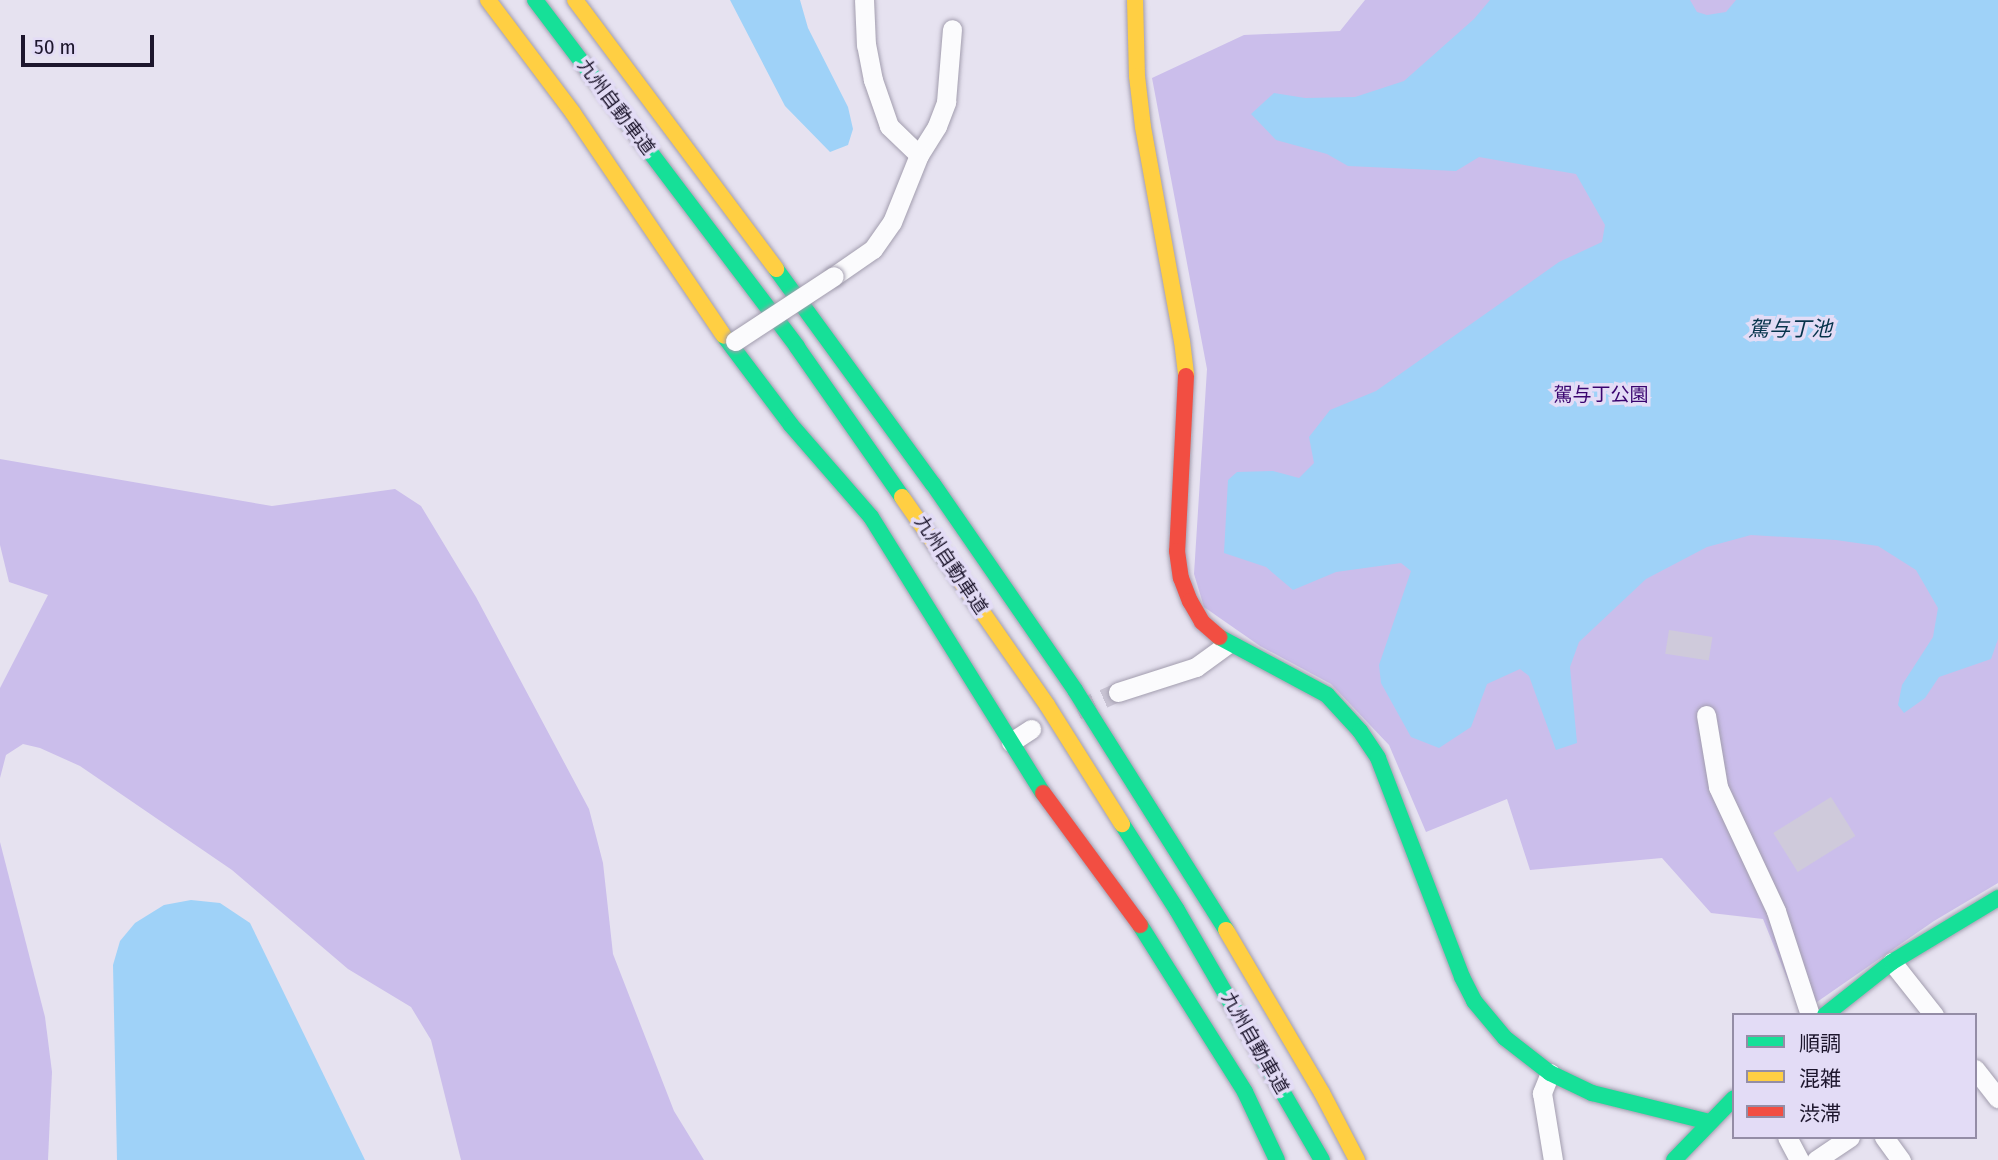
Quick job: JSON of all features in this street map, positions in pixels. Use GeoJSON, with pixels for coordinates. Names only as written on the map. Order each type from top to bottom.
{"type":"FeatureCollection","features":[{"type":"Feature","properties":{"kind":"main road"},"geometry":{"type":"LineString","coordinates":[[488,0],[573,113],[791,425],[871,517],[1050,804],[1142,928],[1245,1093],[1277,1160]]}},
{"type":"Feature","properties":{"kind":"main road","name":"九州自動車道"},"geometry":{"type":"LineString","coordinates":[[534,0],[797,347],[1047,705],[1177,909],[1322,1160]]}},
{"type":"Feature","properties":{"kind":"main road","name":"九州自動車道"},"geometry":{"type":"LineString","coordinates":[[575,0],[838,353],[1075,690],[1205,895],[1322,1093],[1357,1160]]}},
{"type":"Feature","properties":{"kind":"main road"},"geometry":{"type":"LineString","coordinates":[[1135,0],[1137,76],[1143,127],[1182,341],[1186,381],[1177,551],[1181,578],[1202,622],[1228,644],[1289,673],[1326,695],[1360,730],[1378,758],[1450,950],[1474,1001],[1505,1038],[1550,1073],[1592,1093],[1709,1122]]}},
{"type":"Feature","properties":{"kind":"main road"},"geometry":{"type":"LineString","coordinates":[[1828,1013],[1892,962],[1998,898]]}},
{"type":"Feature","properties":{"kind":"main road"},"geometry":{"type":"LineString","coordinates":[[1674,1160],[1732,1100]]}},
{"type":"Feature","properties":{"kind":"street"},"geometry":{"type":"LineString","coordinates":[[864,0],[868,57],[889,126],[919,155]]}},
{"type":"Feature","properties":{"kind":"street"},"geometry":{"type":"LineString","coordinates":[[732,343],[873,249],[892,222],[919,155],[937,126],[946,102],[952,30]]}},
{"type":"Feature","properties":{"kind":"street"},"geometry":{"type":"LineString","coordinates":[[1118,692],[1196,667],[1228,644]]}},
{"type":"Feature","properties":{"kind":"street"},"geometry":{"type":"LineString","coordinates":[[1706,715],[1718,787],[1776,911],[1809,1013]]}},
{"type":"Feature","properties":{"kind":"street"},"geometry":{"type":"LineString","coordinates":[[1010,742],[1031,729]]}},
{"type":"Feature","properties":{"kind":"street"},"geometry":{"type":"LineString","coordinates":[[1892,962],[1932,1013]]}},
{"type":"Feature","properties":{"kind":"street"},"geometry":{"type":"LineString","coordinates":[[1977,1072],[1998,1098]]}},
{"type":"Feature","properties":{"kind":"street"},"geometry":{"type":"LineString","coordinates":[[1550,1073],[1542,1093],[1553,1160]]}},
{"type":"Feature","properties":{"kind":"street"},"geometry":{"type":"LineString","coordinates":[[1788,1139],[1799,1160]]}},
{"type":"Feature","properties":{"kind":"street"},"geometry":{"type":"LineString","coordinates":[[1816,1160],[1847,1139]]}},
{"type":"Feature","properties":{"kind":"street"},"geometry":{"type":"LineString","coordinates":[[1885,1139],[1901,1160]]}},
{"type":"Feature","properties":{"kind":"green space","name":"駕与丁公園"},"geometry":{"type":"Polygon","coordinates":[[[1365,0],[1998,0],[1998,883],[1934,921],[1801,1013],[1763,919],[1711,913],[1662,858],[1530,870],[1507,799],[1426,832],[1389,745],[1331,684],[1260,646],[1204,607],[1194,574],[1207,369],[1152,78],[1244,35],[1340,31],[1365,0]]]}},
{"type":"Feature","properties":{"kind":"green space"},"geometry":{"type":"Polygon","coordinates":[[[0,459],[272,506],[395,489],[421,506],[476,597],[589,809],[603,863],[613,954],[674,1111],[704,1160],[461,1160],[431,1040],[411,1007],[348,969],[232,870],[80,766],[40,748],[23,744],[6,755],[0,778],[0,688],[48,595],[9,582],[0,545],[0,459]]]}},
{"type":"Feature","properties":{"kind":"green space"},"geometry":{"type":"Polygon","coordinates":[[[0,842],[45,1017],[52,1072],[48,1160],[0,1160],[0,842]]]}},
{"type":"Feature","properties":{"kind":"water"},"geometry":{"type":"Polygon","coordinates":[[[730,0],[800,0],[808,28],[848,107],[853,129],[848,145],[830,152],[785,106],[730,0]]]}},
{"type":"Feature","properties":{"kind":"water","name":"駕与丁池"},"geometry":{"type":"Polygon","coordinates":[[[1490,0],[1690,0],[1697,12],[1707,15],[1726,12],[1736,0],[1998,0],[1998,639],[1991,659],[1939,677],[1925,698],[1904,713],[1898,705],[1902,685],[1933,637],[1938,608],[1916,570],[1878,546],[1836,540],[1751,535],[1707,547],[1646,579],[1579,642],[1570,667],[1577,743],[1556,750],[1529,676],[1520,669],[1487,684],[1471,727],[1439,748],[1411,737],[1381,683],[1379,665],[1411,571],[1401,563],[1336,572],[1293,590],[1266,567],[1224,553],[1228,480],[1237,472],[1273,471],[1299,478],[1314,463],[1309,437],[1330,410],[1376,391],[1559,262],[1602,242],[1605,225],[1576,174],[1479,157],[1456,171],[1348,166],[1327,154],[1276,140],[1251,114],[1274,93],[1305,98],[1355,97],[1404,81],[1474,19],[1490,0]]]}},
{"type":"Feature","properties":{"kind":"water"},"geometry":{"type":"Polygon","coordinates":[[[191,900],[220,903],[250,923],[365,1160],[117,1160],[113,965],[120,941],[135,923],[164,905],[191,900]]]}},
{"type":"Feature","properties":{"kind":"building"},"geometry":{"type":"Polygon","coordinates":[[[1669,630],[1712,637],[1709,661],[1665,654],[1669,630]]]}},
{"type":"Feature","properties":{"kind":"building"},"geometry":{"type":"Polygon","coordinates":[[[1831,797],[1855,836],[1798,872],[1773,833],[1831,797]]]}},
{"type":"Feature","properties":{"kind":"tunnel"},"geometry":{"type":"LineString","coordinates":[[1077,710],[1118,692]]}},
{"type":"Feature","properties":{"kind":"traffic: fast"},"geometry":{"type":"LineString","coordinates":[[535,0],[797,347],[902,497]]}},
{"type":"Feature","properties":{"kind":"traffic: fast"},"geometry":{"type":"LineString","coordinates":[[776,269],[933,484],[1075,690],[1226,930]]}},
{"type":"Feature","properties":{"kind":"traffic: fast"},"geometry":{"type":"LineString","coordinates":[[724,336],[791,425],[871,517],[1043,793]]}},
{"type":"Feature","properties":{"kind":"traffic: fast"},"geometry":{"type":"LineString","coordinates":[[1219,637],[1327,695],[1360,731],[1378,758],[1462,977],[1474,1001],[1505,1038],[1550,1073],[1592,1093],[1709,1122]]}},
{"type":"Feature","properties":{"kind":"traffic: fast"},"geometry":{"type":"LineString","coordinates":[[1122,824],[1177,910],[1322,1160]]}},
{"type":"Feature","properties":{"kind":"traffic: fast"},"geometry":{"type":"LineString","coordinates":[[1828,1013],[1892,962],[1998,898]]}},
{"type":"Feature","properties":{"kind":"traffic: fast"},"geometry":{"type":"LineString","coordinates":[[1140,925],[1245,1092],[1277,1160]]}},
{"type":"Feature","properties":{"kind":"traffic: fast"},"geometry":{"type":"LineString","coordinates":[[1674,1160],[1732,1100]]}},
{"type":"Feature","properties":{"kind":"traffic: slow"},"geometry":{"type":"LineString","coordinates":[[488,0],[573,113],[724,336]]}},
{"type":"Feature","properties":{"kind":"traffic: slow"},"geometry":{"type":"LineString","coordinates":[[575,0],[776,269]]}},
{"type":"Feature","properties":{"kind":"traffic: slow"},"geometry":{"type":"LineString","coordinates":[[1135,0],[1137,76],[1143,127],[1186,376]]}},
{"type":"Feature","properties":{"kind":"traffic: slow"},"geometry":{"type":"LineString","coordinates":[[902,497],[1047,705],[1122,824]]}},
{"type":"Feature","properties":{"kind":"traffic: slow"},"geometry":{"type":"LineString","coordinates":[[1226,930],[1322,1093],[1357,1160]]}},
{"type":"Feature","properties":{"kind":"traffic: jam"},"geometry":{"type":"LineString","coordinates":[[1186,376],[1177,551],[1181,578],[1190,601],[1202,622],[1219,637]]}},
{"type":"Feature","properties":{"kind":"traffic: jam"},"geometry":{"type":"LineString","coordinates":[[1043,793],[1140,925]]}}]}
